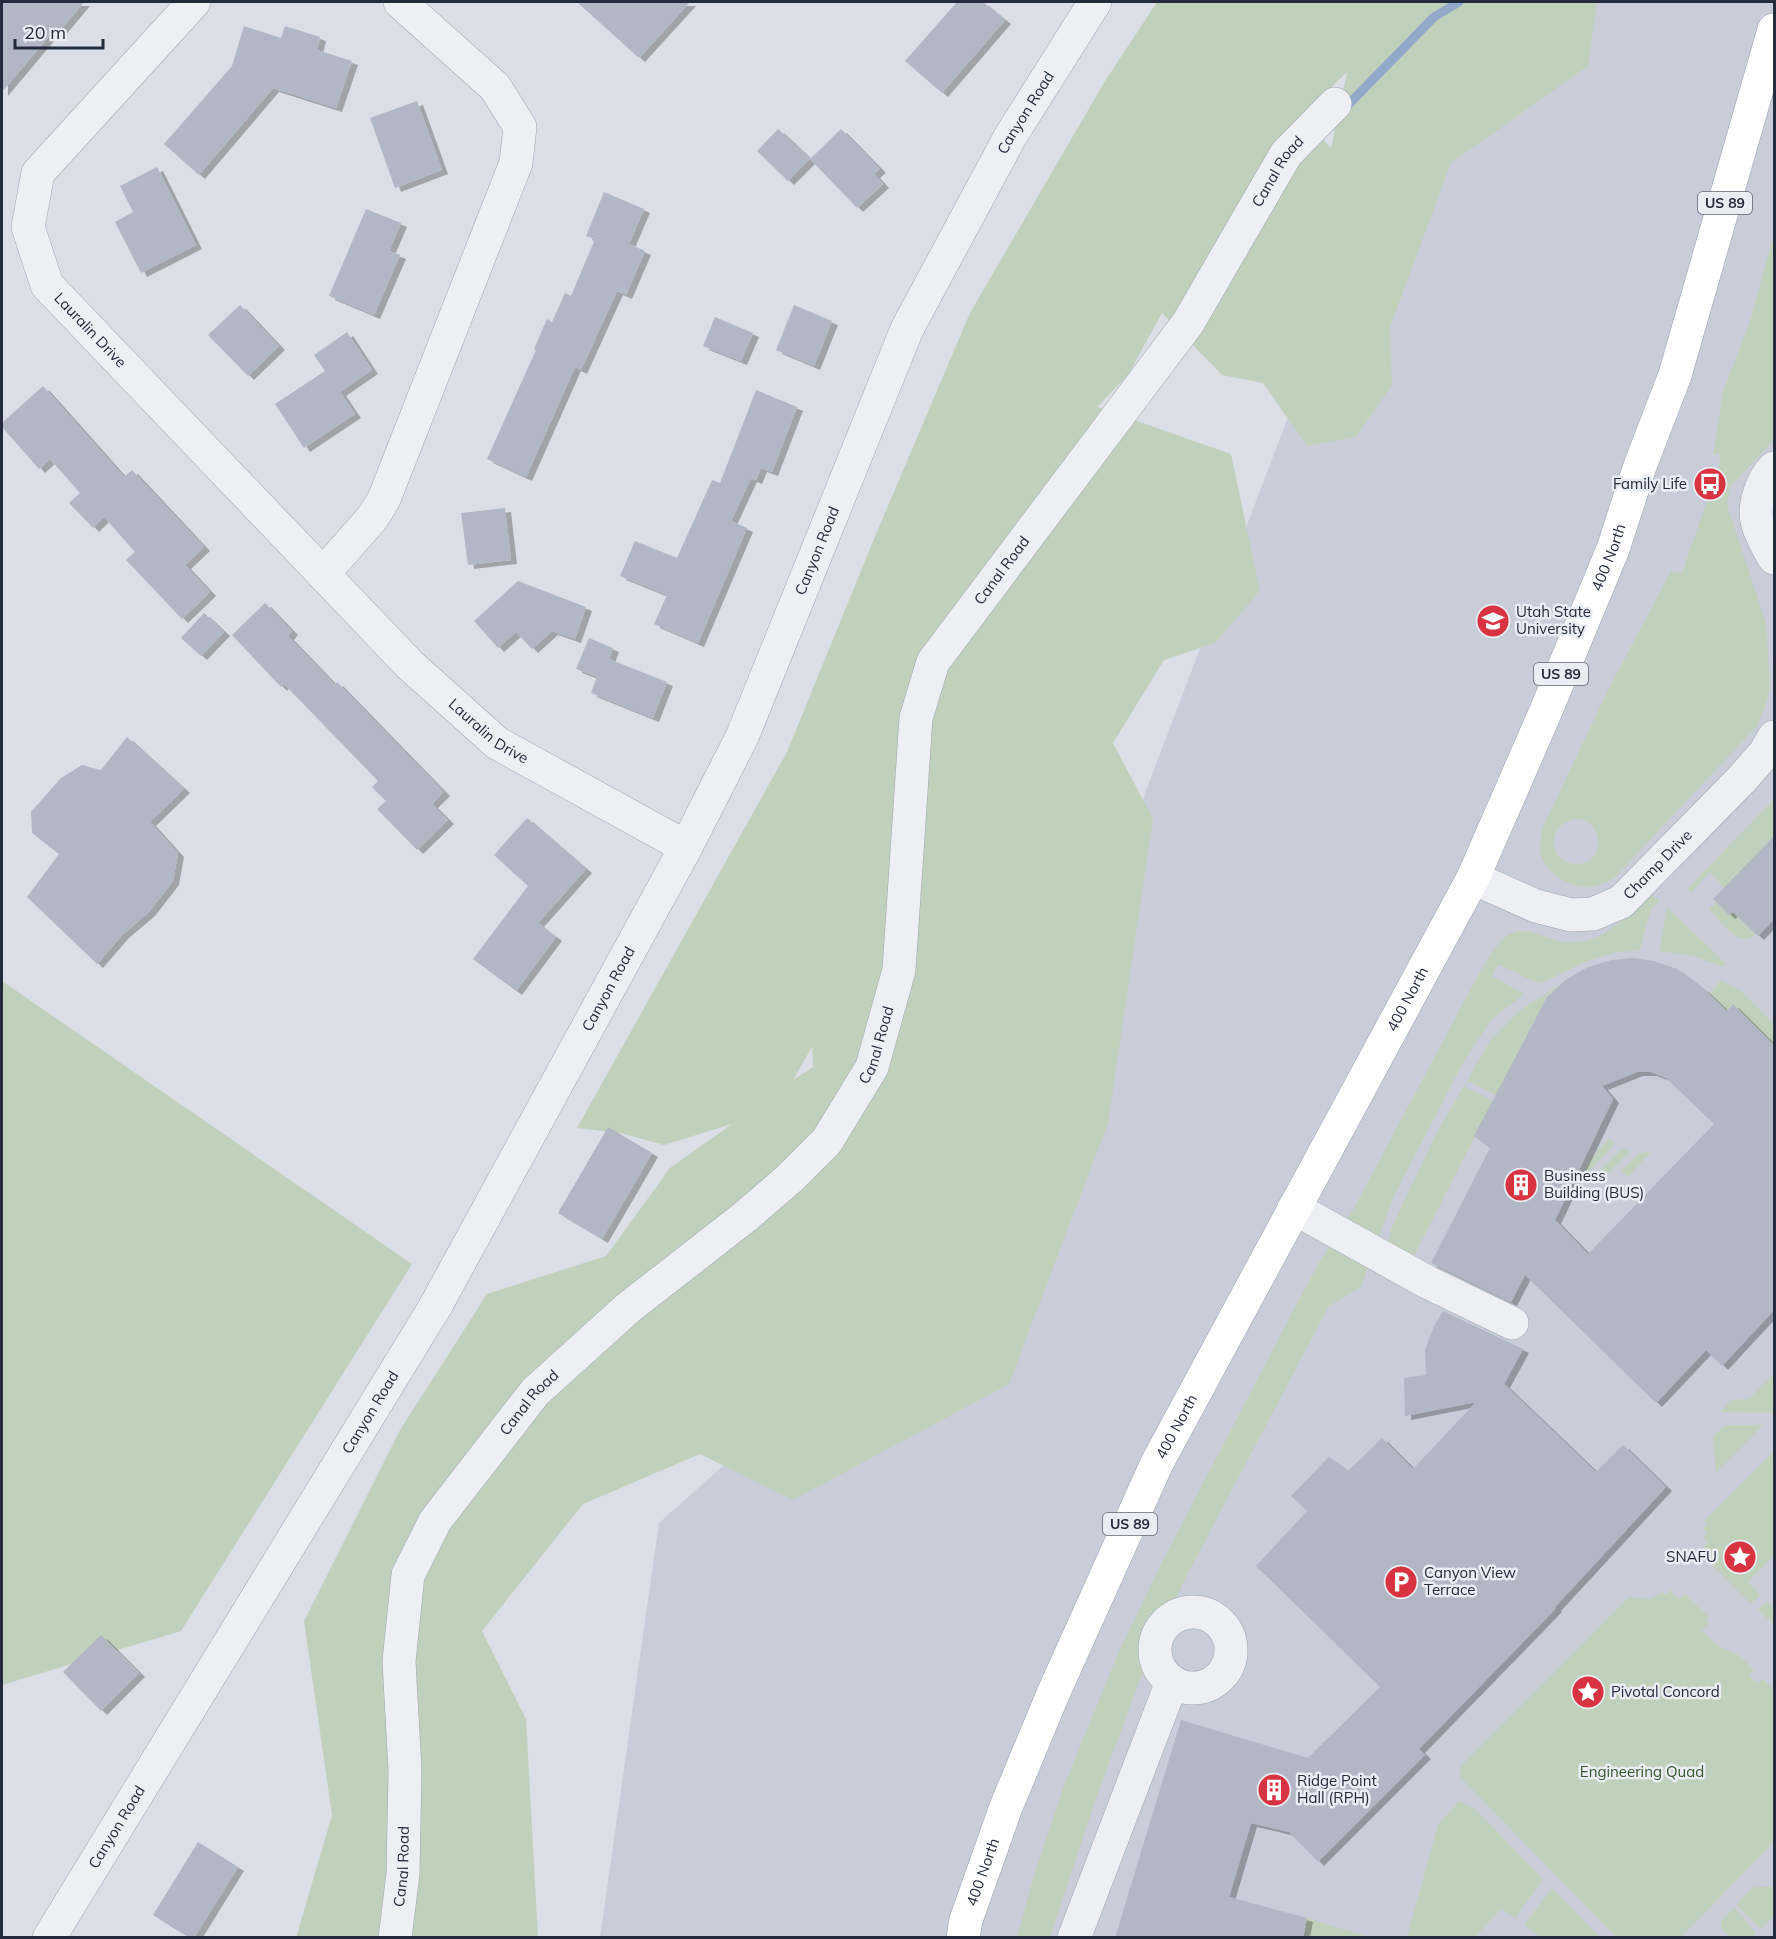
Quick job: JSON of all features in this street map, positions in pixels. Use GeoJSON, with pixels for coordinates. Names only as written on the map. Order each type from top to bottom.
{"type":"FeatureCollection","features":[{"type":"Feature","properties":{"kind":"main road","name":"400 North"},"geometry":{"type":"LineString","coordinates":[[963,1938],[966,1920],[1010,1796],[1053,1694],[1152,1474],[1473,878],[1545,713],[1613,549],[1640,466],[1675,375],[1774,30]]}},
{"type":"Feature","properties":{"kind":"street","name":"Lauralin Drive"},"geometry":{"type":"LineString","coordinates":[[194,2],[38,173],[28,227],[46,285],[410,665],[496,743],[686,847]]}},
{"type":"Feature","properties":{"kind":"street"},"geometry":{"type":"LineString","coordinates":[[323,574],[373,517],[384,500],[516,163],[520,127],[495,87],[400,2]]}},
{"type":"Feature","properties":{"kind":"street","name":"Canyon Road"},"geometry":{"type":"LineString","coordinates":[[49,1938],[435,1307],[686,847],[742,737],[907,329],[1010,137],[1090,4]]}},
{"type":"Feature","properties":{"kind":"street","name":"Canal Road"},"geometry":{"type":"LineString","coordinates":[[395,1938],[403,1874],[405,1770],[399,1661],[408,1575],[435,1521],[535,1392],[627,1308],[781,1186],[827,1141],[872,1068],[899,970],[915,718],[933,662],[1188,323],[1286,154],[1335,104]]}},
{"type":"Feature","properties":{"kind":"street"},"geometry":{"type":"LineString","coordinates":[[1774,468],[1763,482],[1755,516],[1774,558]]}},
{"type":"Feature","properties":{"kind":"street","name":"Champ Drive"},"geometry":{"type":"LineString","coordinates":[[1473,878],[1536,906],[1571,915],[1593,914],[1621,902],[1741,780],[1764,754],[1774,737]]}},
{"type":"Feature","properties":{"kind":"street"},"geometry":{"type":"LineString","coordinates":[[1294,1208],[1427,1282],[1512,1323]]}},
{"type":"Feature","properties":{"kind":"street"},"geometry":{"type":"LineString","coordinates":[[1074,1938],[1172,1683]]}},
{"type":"Feature","properties":{"kind":"shaded area","name":"Utah State University"},"geometry":{"type":"Polygon","coordinates":[[[1446,2],[1774,2],[1774,1937],[600,1938],[659,1523],[975,1240],[1446,2]]]}},
{"type":"Feature","properties":{"kind":"green space"},"geometry":{"type":"Polygon","coordinates":[[[1157,2],[1597,2],[1588,66],[1451,163],[1390,327],[1392,385],[1356,437],[1307,446],[1263,383],[1222,375],[1162,313],[1128,375],[1097,407],[1231,454],[1260,591],[1215,643],[1164,660],[1113,743],[1153,819],[1108,1123],[1009,1384],[793,1500],[700,1454],[583,1504],[482,1631],[526,1719],[538,1937],[296,1938],[332,1815],[304,1621],[400,1430],[487,1294],[606,1256],[670,1168],[732,1124],[664,1145],[620,1133],[577,1128],[787,752],[970,313],[1105,81],[1157,2]],[[1347,73],[1301,116],[1331,148],[1347,73]],[[812,1047],[793,1080],[813,1067],[812,1047]]]}},
{"type":"Feature","properties":{"kind":"green space"},"geometry":{"type":"Polygon","coordinates":[[[1774,234],[1774,440],[1730,487],[1727,505],[1766,623],[1770,687],[1766,705],[1756,727],[1613,879],[1590,887],[1572,884],[1558,877],[1542,859],[1540,849],[1542,829],[1608,690],[1671,571],[1682,573],[1720,463],[1719,453],[1713,455],[1723,392],[1750,321],[1774,234]],[[1577,819],[1567,822],[1555,834],[1555,850],[1566,862],[1576,864],[1586,862],[1597,851],[1597,834],[1586,822],[1577,819]]]}},
{"type":"Feature","properties":{"kind":"green space"},"geometry":{"type":"Polygon","coordinates":[[[1774,799],[1774,836],[1725,888],[1710,872],[1691,893],[1687,889],[1774,799]]]}},
{"type":"Feature","properties":{"kind":"green space"},"geometry":{"type":"Polygon","coordinates":[[[1650,893],[1660,901],[1650,911],[1640,950],[1613,953],[1585,962],[1542,983],[1498,964],[1492,976],[1524,994],[1491,1020],[1465,1059],[1393,1198],[1361,1287],[1329,1306],[1186,1577],[1145,1666],[1094,1804],[1050,1937],[1017,1938],[1034,1875],[1064,1786],[1117,1656],[1160,1566],[1318,1264],[1353,1210],[1481,970],[1497,946],[1509,934],[1522,931],[1569,942],[1592,939],[1615,926],[1650,893]]]}},
{"type":"Feature","properties":{"kind":"green space"},"geometry":{"type":"Polygon","coordinates":[[[1716,902],[1729,915],[1733,912],[1755,934],[1749,939],[1743,939],[1730,932],[1709,909],[1716,902]]]}},
{"type":"Feature","properties":{"kind":"green space"},"geometry":{"type":"Polygon","coordinates":[[[1667,907],[1726,964],[1723,967],[1694,956],[1659,951],[1667,907]]]}},
{"type":"Feature","properties":{"kind":"green space"},"geometry":{"type":"Polygon","coordinates":[[[1721,980],[1742,992],[1774,1024],[1774,1045],[1733,1005],[1727,1011],[1710,994],[1721,980]]]}},
{"type":"Feature","properties":{"kind":"green space"},"geometry":{"type":"Polygon","coordinates":[[[2,981],[412,1264],[181,1631],[2,1685],[2,981]]]}},
{"type":"Feature","properties":{"kind":"green space"},"geometry":{"type":"Polygon","coordinates":[[[1564,982],[1547,997],[1496,1095],[1468,1081],[1465,1087],[1493,1101],[1414,1256],[1388,1246],[1391,1229],[1436,1134],[1490,1041],[1519,1011],[1564,982]]]}},
{"type":"Feature","properties":{"kind":"green space"},"geometry":{"type":"Polygon","coordinates":[[[1610,1138],[1615,1144],[1580,1181],[1590,1159],[1610,1138]]]}},
{"type":"Feature","properties":{"kind":"green space"},"geometry":{"type":"Polygon","coordinates":[[[1622,1148],[1630,1151],[1604,1178],[1599,1172],[1622,1148]]]}},
{"type":"Feature","properties":{"kind":"green space"},"geometry":{"type":"Polygon","coordinates":[[[1651,1152],[1628,1177],[1621,1171],[1639,1153],[1651,1152]]]}},
{"type":"Feature","properties":{"kind":"green space"},"geometry":{"type":"Polygon","coordinates":[[[1774,1373],[1774,1413],[1720,1412],[1731,1400],[1749,1399],[1774,1373]]]}},
{"type":"Feature","properties":{"kind":"green space"},"geometry":{"type":"Polygon","coordinates":[[[1725,1425],[1763,1425],[1716,1473],[1713,1437],[1725,1425]]]}},
{"type":"Feature","properties":{"kind":"green space"},"geometry":{"type":"Polygon","coordinates":[[[1773,1452],[1774,1555],[1748,1582],[1760,1595],[1751,1604],[1708,1561],[1712,1556],[1703,1547],[1708,1542],[1703,1537],[1707,1533],[1703,1529],[1707,1524],[1704,1521],[1773,1452]]]}},
{"type":"Feature","properties":{"kind":"green space","name":"Engineering Quad"},"geometry":{"type":"Polygon","coordinates":[[[1670,1590],[1679,1599],[1685,1594],[1709,1617],[1706,1620],[1709,1623],[1702,1630],[1717,1645],[1740,1656],[1754,1670],[1749,1675],[1757,1683],[1763,1679],[1774,1690],[1772,1696],[1774,1699],[1774,1842],[1681,1937],[1616,1937],[1460,1777],[1461,1766],[1629,1597],[1650,1599],[1662,1592],[1666,1595],[1670,1590]]]}},
{"type":"Feature","properties":{"kind":"green space"},"geometry":{"type":"Polygon","coordinates":[[[1767,1601],[1774,1609],[1774,1625],[1758,1610],[1767,1601]]]}},
{"type":"Feature","properties":{"kind":"green space"},"geometry":{"type":"Polygon","coordinates":[[[1459,1801],[1475,1809],[1543,1879],[1515,1918],[1501,1909],[1475,1937],[1407,1937],[1438,1825],[1459,1801]]]}},
{"type":"Feature","properties":{"kind":"green space"},"geometry":{"type":"Polygon","coordinates":[[[1753,1887],[1774,1887],[1774,1916],[1761,1929],[1736,1905],[1753,1887]]]}},
{"type":"Feature","properties":{"kind":"green space"},"geometry":{"type":"Polygon","coordinates":[[[1552,1888],[1600,1937],[1540,1937],[1524,1925],[1552,1888]]]}},
{"type":"Feature","properties":{"kind":"green space"},"geometry":{"type":"Polygon","coordinates":[[[1734,1907],[1756,1933],[1752,1937],[1730,1937],[1721,1928],[1721,1921],[1734,1907]]]}},
{"type":"Feature","properties":{"kind":"green space"},"geometry":{"type":"Polygon","coordinates":[[[1307,1918],[1369,1937],[1303,1938],[1307,1918]]]}},
{"type":"Feature","properties":{"kind":"building"},"geometry":{"type":"Polygon","coordinates":[[[2,2],[84,2],[59,32],[55,29],[2,92],[2,2]]]}},
{"type":"Feature","properties":{"kind":"building"},"geometry":{"type":"Polygon","coordinates":[[[577,2],[690,2],[639,58],[577,2]]]}},
{"type":"Feature","properties":{"kind":"building"},"geometry":{"type":"Polygon","coordinates":[[[957,2],[983,2],[1005,20],[942,93],[905,61],[957,2]]]}},
{"type":"Feature","properties":{"kind":"building"},"geometry":{"type":"Polygon","coordinates":[[[244,26],[281,38],[285,26],[320,37],[317,50],[352,61],[336,108],[273,88],[199,175],[164,144],[232,66],[244,26]]]}},
{"type":"Feature","properties":{"kind":"building"},"geometry":{"type":"Polygon","coordinates":[[[417,101],[442,170],[395,188],[370,118],[417,101]]]}},
{"type":"Feature","properties":{"kind":"building"},"geometry":{"type":"Polygon","coordinates":[[[778,129],[810,159],[788,181],[757,151],[778,129]]]}},
{"type":"Feature","properties":{"kind":"building"},"geometry":{"type":"Polygon","coordinates":[[[841,129],[880,169],[874,174],[883,184],[857,208],[810,159],[841,129]]]}},
{"type":"Feature","properties":{"kind":"building"},"geometry":{"type":"Polygon","coordinates":[[[157,167],[196,245],[141,273],[115,222],[133,212],[120,186],[157,167]]]}},
{"type":"Feature","properties":{"kind":"building"},"geometry":{"type":"Polygon","coordinates":[[[604,192],[644,209],[629,244],[645,251],[626,295],[617,291],[581,370],[575,367],[526,477],[487,459],[536,350],[534,349],[547,319],[552,322],[565,293],[571,296],[595,239],[586,236],[604,192]]]}},
{"type":"Feature","properties":{"kind":"building"},"geometry":{"type":"Polygon","coordinates":[[[366,209],[401,223],[389,251],[400,255],[374,315],[329,296],[366,209]]]}},
{"type":"Feature","properties":{"kind":"building"},"geometry":{"type":"Polygon","coordinates":[[[240,305],[279,346],[248,376],[208,335],[240,305]]]}},
{"type":"Feature","properties":{"kind":"building"},"geometry":{"type":"Polygon","coordinates":[[[794,305],[832,321],[814,366],[776,350],[794,305]]]}},
{"type":"Feature","properties":{"kind":"building"},"geometry":{"type":"Polygon","coordinates":[[[715,317],[753,333],[741,361],[703,346],[715,317]]]}},
{"type":"Feature","properties":{"kind":"building"},"geometry":{"type":"Polygon","coordinates":[[[347,332],[372,370],[340,392],[355,414],[304,448],[275,404],[325,371],[314,355],[347,332]]]}},
{"type":"Feature","properties":{"kind":"building"},"geometry":{"type":"Polygon","coordinates":[[[43,386],[124,477],[132,470],[204,547],[185,565],[210,592],[182,619],[126,560],[135,552],[104,517],[93,528],[69,503],[80,493],[50,459],[39,469],[2,427],[2,423],[43,386]]]}},
{"type":"Feature","properties":{"kind":"building"},"geometry":{"type":"Polygon","coordinates":[[[756,390],[797,407],[772,472],[761,468],[756,480],[751,478],[731,521],[747,528],[698,643],[654,624],[667,595],[620,576],[635,541],[677,558],[712,480],[720,483],[756,390]]]}},
{"type":"Feature","properties":{"kind":"building"},"geometry":{"type":"Polygon","coordinates":[[[505,508],[511,560],[468,565],[461,513],[505,508]]]}},
{"type":"Feature","properties":{"kind":"building"},"geometry":{"type":"Polygon","coordinates":[[[518,581],[586,607],[575,639],[552,631],[532,649],[516,632],[498,648],[474,621],[518,581]]]}},
{"type":"Feature","properties":{"kind":"building"},"geometry":{"type":"Polygon","coordinates":[[[265,603],[292,631],[288,636],[335,685],[337,682],[444,792],[432,804],[448,820],[417,850],[377,809],[386,801],[372,787],[378,781],[284,684],[281,687],[232,635],[265,603]]]}},
{"type":"Feature","properties":{"kind":"building"},"geometry":{"type":"Polygon","coordinates":[[[204,613],[224,632],[201,656],[181,638],[204,613]]]}},
{"type":"Feature","properties":{"kind":"building"},"geometry":{"type":"Polygon","coordinates":[[[589,638],[613,648],[609,659],[667,682],[653,718],[591,693],[597,677],[576,669],[589,638]]]}},
{"type":"Feature","properties":{"kind":"building"},"geometry":{"type":"Polygon","coordinates":[[[127,737],[184,789],[150,822],[178,853],[173,881],[149,912],[123,934],[97,964],[27,897],[59,854],[32,833],[31,812],[61,778],[82,765],[101,770],[127,737]]]}},
{"type":"Feature","properties":{"kind":"building"},"geometry":{"type":"Polygon","coordinates":[[[527,818],[586,869],[538,923],[556,937],[516,991],[473,959],[528,886],[494,855],[527,818]]]}},
{"type":"Feature","properties":{"kind":"building"},"geometry":{"type":"Polygon","coordinates":[[[1774,836],[1774,919],[1758,936],[1733,912],[1729,915],[1713,899],[1774,836]]]}},
{"type":"Feature","properties":{"kind":"building","name":"Business Building (BUS)"},"geometry":{"type":"Polygon","coordinates":[[[1633,958],[1654,961],[1677,969],[1705,990],[1727,1011],[1733,1004],[1774,1045],[1774,1310],[1722,1366],[1706,1350],[1656,1403],[1525,1275],[1511,1302],[1431,1263],[1490,1148],[1474,1136],[1547,997],[1567,979],[1588,967],[1612,960],[1633,958]],[[1637,1072],[1602,1086],[1613,1099],[1555,1220],[1588,1254],[1714,1124],[1666,1078],[1651,1072],[1637,1072]]]}},
{"type":"Feature","properties":{"kind":"building"},"geometry":{"type":"Polygon","coordinates":[[[608,1127],[652,1153],[602,1239],[558,1213],[608,1127]]]}},
{"type":"Feature","properties":{"kind":"building"},"geometry":{"type":"Polygon","coordinates":[[[1443,1311],[1523,1349],[1504,1384],[1596,1472],[1623,1445],[1666,1487],[1556,1608],[1419,1749],[1425,1755],[1318,1862],[1289,1832],[1251,1823],[1229,1897],[1307,1918],[1303,1938],[1115,1938],[1181,1720],[1308,1758],[1380,1687],[1256,1566],[1307,1511],[1291,1496],[1329,1457],[1348,1471],[1382,1438],[1413,1469],[1476,1402],[1405,1416],[1404,1378],[1426,1375],[1425,1350],[1434,1326],[1443,1311]]]}},
{"type":"Feature","properties":{"kind":"building"},"geometry":{"type":"Polygon","coordinates":[[[101,1635],[139,1673],[101,1711],[63,1672],[101,1635]]]}},
{"type":"Feature","properties":{"kind":"building"},"geometry":{"type":"Polygon","coordinates":[[[198,1842],[238,1867],[194,1938],[190,1938],[153,1915],[198,1842]]]}},
{"type":"Feature","properties":{"kind":"waterway"},"geometry":{"type":"LineString","coordinates":[[1343,110],[1434,17],[1459,2]]}},
{"type":"Feature","properties":{"kind":"place","name":"Family Life"},"geometry":{"type":"Point","coordinates":[1710,484]}},
{"type":"Feature","properties":{"kind":"place","name":"Utah State University"},"geometry":{"type":"Point","coordinates":[1493,621]}},
{"type":"Feature","properties":{"kind":"place","name":"Business Building (BUS)"},"geometry":{"type":"Point","coordinates":[1521,1185]}},
{"type":"Feature","properties":{"kind":"place","name":"SNAFU"},"geometry":{"type":"Point","coordinates":[1740,1557]}},
{"type":"Feature","properties":{"kind":"place","name":"Canyon View Terrace"},"geometry":{"type":"Point","coordinates":[1401,1582]}},
{"type":"Feature","properties":{"kind":"place","name":"Pivotal Concord"},"geometry":{"type":"Point","coordinates":[1588,1692]}},
{"type":"Feature","properties":{"kind":"place","name":"Ridge Point Hall (RPH)"},"geometry":{"type":"Point","coordinates":[1274,1790]}}]}
